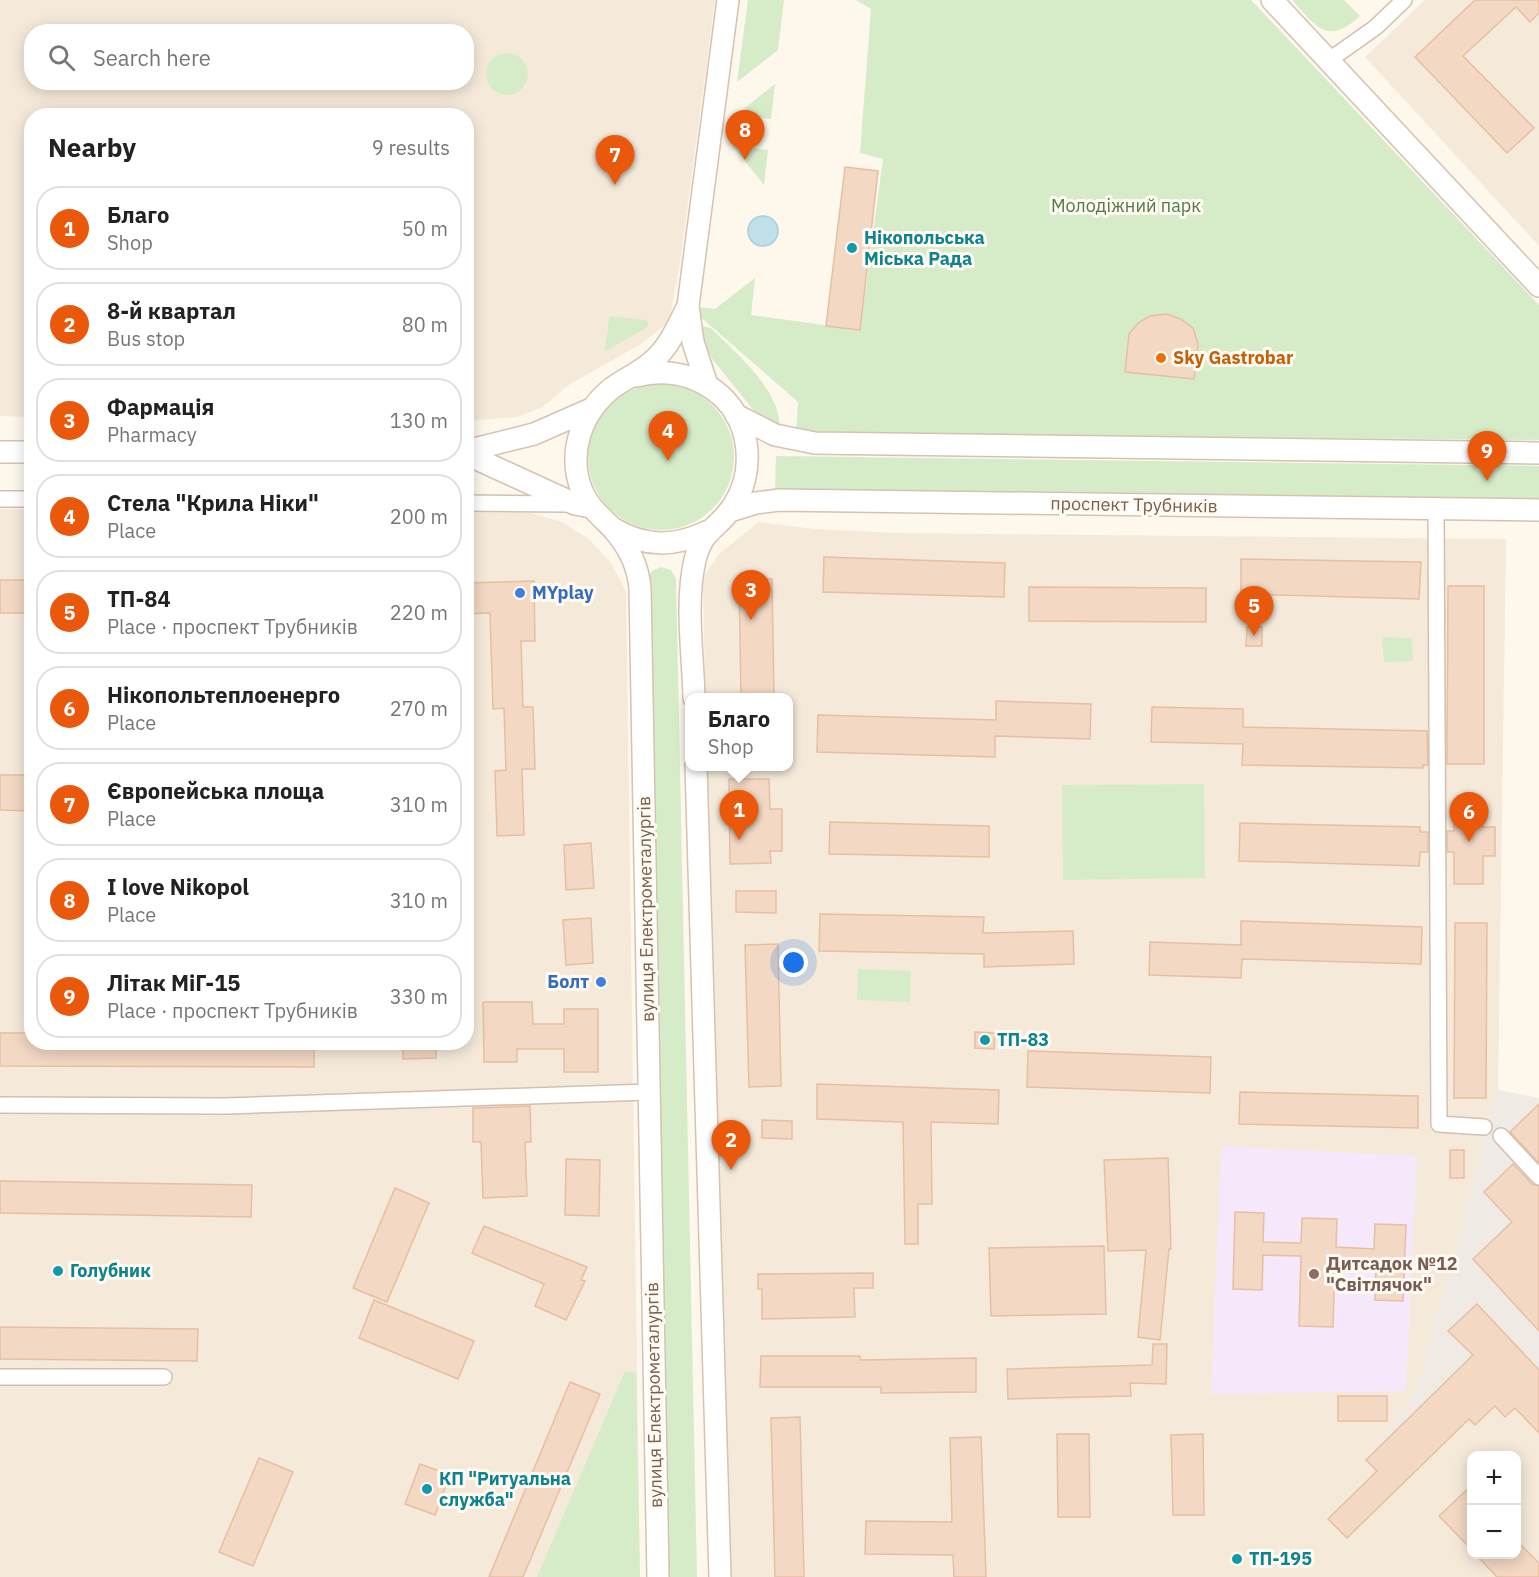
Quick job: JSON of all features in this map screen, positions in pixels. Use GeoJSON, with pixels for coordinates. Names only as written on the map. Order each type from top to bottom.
{"type":"FeatureCollection","features":[{"type":"Feature","properties":{"kind":"main road","name":"вулиця Електрометалургів"},"geometry":{"type":"LineString","coordinates":[[694,693],[692,576],[695,557],[706,532],[730,511],[739,497],[748,464],[747,447],[736,415],[723,398],[707,385],[695,350],[688,306],[728,0]]}},
{"type":"Feature","properties":{"kind":"main road"},"geometry":{"type":"LineString","coordinates":[[1272,0],[1539,286]]}},
{"type":"Feature","properties":{"kind":"main road","name":"вулиця Електрометалургів"},"geometry":{"type":"LineString","coordinates":[[658,1577],[640,588],[636,567],[613,529],[583,506],[576,458],[577,441],[591,409],[614,387],[635,376],[658,357],[688,306]]}},
{"type":"Feature","properties":{"kind":"main road"},"geometry":{"type":"LineString","coordinates":[[635,376],[669,372],[707,385]]}},
{"type":"Feature","properties":{"kind":"main road"},"geometry":{"type":"LineString","coordinates":[[474,450],[534,434],[591,409]]}},
{"type":"Feature","properties":{"kind":"main road"},"geometry":{"type":"LineString","coordinates":[[736,415],[775,435],[815,443],[1539,453]]}},
{"type":"Feature","properties":{"kind":"main road"},"geometry":{"type":"LineString","coordinates":[[0,452],[24,452]]}},
{"type":"Feature","properties":{"kind":"main road"},"geometry":{"type":"LineString","coordinates":[[474,456],[583,506]]}},
{"type":"Feature","properties":{"kind":"main road","name":"проспект Трубників"},"geometry":{"type":"LineString","coordinates":[[730,511],[756,502],[779,500],[1539,510]]}},
{"type":"Feature","properties":{"kind":"main road"},"geometry":{"type":"LineString","coordinates":[[613,529],[627,537],[659,544],[683,541],[706,532]]}},
{"type":"Feature","properties":{"kind":"main road"},"geometry":{"type":"LineString","coordinates":[[696,771],[720,1577]]}},
{"type":"Feature","properties":{"kind":"street"},"geometry":{"type":"LineString","coordinates":[[1328,61],[1376,27],[1404,0]]}},
{"type":"Feature","properties":{"kind":"street"},"geometry":{"type":"LineString","coordinates":[[0,499],[24,499]]}},
{"type":"Feature","properties":{"kind":"street"},"geometry":{"type":"LineString","coordinates":[[474,503],[583,506]]}},
{"type":"Feature","properties":{"kind":"street"},"geometry":{"type":"LineString","coordinates":[[1436,508],[1439,1124],[1484,1127]]}},
{"type":"Feature","properties":{"kind":"street"},"geometry":{"type":"LineString","coordinates":[[0,1105],[225,1106],[649,1092]]}},
{"type":"Feature","properties":{"kind":"street"},"geometry":{"type":"LineString","coordinates":[[1501,1136],[1539,1177]]}},
{"type":"Feature","properties":{"kind":"street"},"geometry":{"type":"LineString","coordinates":[[0,1377],[164,1377]]}},
{"type":"Feature","properties":{"kind":"shaded area"},"geometry":{"type":"Polygon","coordinates":[[[0,0],[715,0],[680,263],[670,316],[664,326],[641,344],[570,384],[541,408],[517,417],[474,420],[474,108],[24,108],[24,417],[0,416],[0,0]]]}},
{"type":"Feature","properties":{"kind":"shaded area"},"geometry":{"type":"Polygon","coordinates":[[[1425,0],[1539,0],[1539,246],[1365,57],[1425,0]]]}},
{"type":"Feature","properties":{"kind":"shaded area"},"geometry":{"type":"Polygon","coordinates":[[[0,509],[24,509],[24,1050],[474,1050],[474,512],[531,513],[562,522],[589,539],[611,563],[626,592],[640,1577],[0,1577],[0,509]]]}},
{"type":"Feature","properties":{"kind":"shaded area"},"geometry":{"type":"Polygon","coordinates":[[[758,522],[814,529],[896,533],[1506,539],[1498,1090],[1418,1389],[1366,1460],[1376,1470],[1497,1354],[1539,1397],[1539,1577],[719,1577],[706,771],[793,771],[793,693],[705,693],[703,578],[718,555],[758,522]]]}},
{"type":"Feature","properties":{"kind":"shaded area"},"geometry":{"type":"Polygon","coordinates":[[[1498,1090],[1539,1098],[1539,1395],[1471,1377],[1376,1470],[1366,1460],[1418,1389],[1498,1090]]]}},
{"type":"Feature","properties":{"kind":"shaded area","name":"Дитсадок №12 \"Світлячок\""},"geometry":{"type":"Polygon","coordinates":[[[1221,1146],[1417,1156],[1406,1391],[1211,1394],[1221,1146]]]}},
{"type":"Feature","properties":{"kind":"green space"},"geometry":{"type":"Polygon","coordinates":[[[748,0],[784,0],[778,50],[737,82],[748,0]]]}},
{"type":"Feature","properties":{"kind":"green space","name":"Молодіжний парк"},"geometry":{"type":"Polygon","coordinates":[[[856,0],[1251,0],[1539,305],[1539,440],[796,433],[798,402],[688,306],[715,309],[755,278],[751,315],[860,330],[883,159],[860,153],[871,9],[856,0]]]}},
{"type":"Feature","properties":{"kind":"green space"},"geometry":{"type":"Polygon","coordinates":[[[1292,0],[1344,0],[1360,16],[1349,25],[1331,31],[1316,25],[1292,0]]]}},
{"type":"Feature","properties":{"kind":"green space"},"geometry":{"type":"Polygon","coordinates":[[[507,53],[522,59],[528,74],[522,89],[507,95],[492,89],[486,74],[492,59],[507,53]]]}},
{"type":"Feature","properties":{"kind":"green space"},"geometry":{"type":"Polygon","coordinates":[[[775,84],[771,119],[736,115],[775,84]]]}},
{"type":"Feature","properties":{"kind":"green space"},"geometry":{"type":"Polygon","coordinates":[[[732,145],[768,150],[764,185],[732,145]]]}},
{"type":"Feature","properties":{"kind":"green space"},"geometry":{"type":"Polygon","coordinates":[[[610,316],[646,320],[649,323],[646,328],[604,352],[610,316]]]}},
{"type":"Feature","properties":{"kind":"green space"},"geometry":{"type":"Polygon","coordinates":[[[702,326],[711,328],[765,386],[778,414],[780,429],[759,417],[713,360],[703,342],[702,326]]]}},
{"type":"Feature","properties":{"kind":"green space"},"geometry":{"type":"Polygon","coordinates":[[[661,384],[689,389],[713,405],[729,429],[734,457],[729,485],[713,509],[689,525],[661,530],[633,525],[609,509],[593,485],[588,457],[593,429],[609,405],[633,389],[661,384]]]}},
{"type":"Feature","properties":{"kind":"green space"},"geometry":{"type":"Polygon","coordinates":[[[776,456],[1539,466],[1539,500],[775,495],[776,456]]]}},
{"type":"Feature","properties":{"kind":"green space"},"geometry":{"type":"Polygon","coordinates":[[[661,567],[671,570],[676,579],[697,1577],[667,1577],[647,579],[652,571],[661,567]]]}},
{"type":"Feature","properties":{"kind":"green space"},"geometry":{"type":"Polygon","coordinates":[[[1382,637],[1412,638],[1413,661],[1384,662],[1382,637]]]}},
{"type":"Feature","properties":{"kind":"green space"},"geometry":{"type":"Polygon","coordinates":[[[1204,784],[1205,878],[1063,880],[1062,785],[1204,784]]]}},
{"type":"Feature","properties":{"kind":"green space"},"geometry":{"type":"Polygon","coordinates":[[[858,969],[911,971],[910,1002],[857,1000],[858,969]]]}},
{"type":"Feature","properties":{"kind":"green space"},"geometry":{"type":"Polygon","coordinates":[[[625,1371],[636,1373],[640,1577],[537,1577],[625,1371]]]}},
{"type":"Feature","properties":{"kind":"water"},"geometry":{"type":"Polygon","coordinates":[[[763,216],[774,220],[778,231],[774,242],[763,246],[752,242],[748,231],[752,220],[763,216]]]}},
{"type":"Feature","properties":{"kind":"building"},"geometry":{"type":"Polygon","coordinates":[[[1475,0],[1539,0],[1539,13],[1530,22],[1516,7],[1463,56],[1534,128],[1507,153],[1415,57],[1475,0]]]}},
{"type":"Feature","properties":{"kind":"building","name":"Нiкопольська Міська Рада"},"geometry":{"type":"Polygon","coordinates":[[[845,167],[878,171],[860,330],[826,326],[845,167]]]}},
{"type":"Feature","properties":{"kind":"building","name":"Sky Gastrobar"},"geometry":{"type":"Polygon","coordinates":[[[1166,314],[1181,319],[1193,328],[1198,344],[1194,379],[1125,372],[1129,334],[1138,323],[1150,316],[1166,314]]]}},
{"type":"Feature","properties":{"kind":"building"},"geometry":{"type":"Polygon","coordinates":[[[824,557],[1005,563],[1004,597],[823,592],[824,557]]]}},
{"type":"Feature","properties":{"kind":"building"},"geometry":{"type":"Polygon","coordinates":[[[1241,559],[1421,562],[1419,599],[1241,594],[1241,559]]]}},
{"type":"Feature","properties":{"kind":"building"},"geometry":{"type":"Polygon","coordinates":[[[739,579],[772,579],[774,693],[741,693],[739,579]]]}},
{"type":"Feature","properties":{"kind":"building"},"geometry":{"type":"Polygon","coordinates":[[[0,580],[24,580],[24,613],[0,613],[0,580]]]}},
{"type":"Feature","properties":{"kind":"building"},"geometry":{"type":"Polygon","coordinates":[[[534,581],[535,641],[521,641],[523,707],[533,707],[535,769],[522,769],[524,835],[497,836],[495,771],[506,770],[504,708],[493,709],[490,613],[474,614],[474,583],[534,581]]]}},
{"type":"Feature","properties":{"kind":"building"},"geometry":{"type":"Polygon","coordinates":[[[1448,586],[1484,586],[1484,764],[1447,764],[1448,586]]]}},
{"type":"Feature","properties":{"kind":"building"},"geometry":{"type":"Polygon","coordinates":[[[1029,587],[1206,588],[1206,622],[1029,621],[1029,587]]]}},
{"type":"Feature","properties":{"kind":"building"},"geometry":{"type":"Polygon","coordinates":[[[1247,627],[1262,627],[1262,646],[1246,646],[1247,627]]]}},
{"type":"Feature","properties":{"kind":"building"},"geometry":{"type":"Polygon","coordinates":[[[996,701],[1091,704],[1090,739],[995,736],[995,757],[817,752],[818,715],[996,720],[996,701]]]}},
{"type":"Feature","properties":{"kind":"building"},"geometry":{"type":"Polygon","coordinates":[[[1152,707],[1243,709],[1243,727],[1427,731],[1428,765],[1423,765],[1423,768],[1242,765],[1243,744],[1151,742],[1152,707]]]}},
{"type":"Feature","properties":{"kind":"building"},"geometry":{"type":"Polygon","coordinates":[[[0,775],[24,775],[24,811],[0,810],[0,775]]]}},
{"type":"Feature","properties":{"kind":"building"},"geometry":{"type":"Polygon","coordinates":[[[729,779],[769,779],[770,809],[782,809],[782,851],[770,851],[771,863],[730,864],[729,779]]]}},
{"type":"Feature","properties":{"kind":"building"},"geometry":{"type":"Polygon","coordinates":[[[1454,800],[1481,800],[1482,827],[1495,827],[1495,856],[1483,856],[1483,884],[1454,884],[1454,852],[1447,852],[1447,831],[1454,831],[1454,800]]]}},
{"type":"Feature","properties":{"kind":"building"},"geometry":{"type":"Polygon","coordinates":[[[830,822],[989,826],[989,857],[829,854],[830,822]]]}},
{"type":"Feature","properties":{"kind":"building"},"geometry":{"type":"Polygon","coordinates":[[[1240,823],[1420,827],[1420,832],[1428,832],[1428,852],[1420,852],[1419,866],[1239,861],[1240,823]]]}},
{"type":"Feature","properties":{"kind":"building"},"geometry":{"type":"Polygon","coordinates":[[[591,843],[594,888],[566,890],[564,845],[591,843]]]}},
{"type":"Feature","properties":{"kind":"building"},"geometry":{"type":"Polygon","coordinates":[[[736,891],[776,891],[776,913],[736,912],[736,891]]]}},
{"type":"Feature","properties":{"kind":"building"},"geometry":{"type":"Polygon","coordinates":[[[820,914],[984,917],[983,933],[1073,931],[1074,964],[984,967],[984,954],[819,951],[820,914]]]}},
{"type":"Feature","properties":{"kind":"building"},"geometry":{"type":"Polygon","coordinates":[[[591,918],[593,963],[566,965],[563,920],[591,918]]]}},
{"type":"Feature","properties":{"kind":"building"},"geometry":{"type":"Polygon","coordinates":[[[1241,921],[1422,927],[1421,964],[1242,959],[1241,978],[1149,975],[1150,942],[1241,945],[1241,921]]]}},
{"type":"Feature","properties":{"kind":"building"},"geometry":{"type":"Polygon","coordinates":[[[1455,923],[1487,923],[1486,1098],[1454,1098],[1455,923]]]}},
{"type":"Feature","properties":{"kind":"building"},"geometry":{"type":"Polygon","coordinates":[[[778,944],[781,1086],[749,1087],[745,945],[778,944]]]}},
{"type":"Feature","properties":{"kind":"building"},"geometry":{"type":"Polygon","coordinates":[[[483,1002],[532,1002],[533,1024],[564,1024],[564,1009],[598,1009],[598,1072],[564,1072],[564,1049],[517,1049],[517,1062],[484,1062],[483,1002]]]}},
{"type":"Feature","properties":{"kind":"building","name":"ТП-83"},"geometry":{"type":"Polygon","coordinates":[[[975,1032],[995,1033],[994,1049],[975,1048],[975,1032]]]}},
{"type":"Feature","properties":{"kind":"building"},"geometry":{"type":"Polygon","coordinates":[[[0,1033],[24,1033],[24,1050],[314,1050],[314,1067],[0,1066],[0,1033]]]}},
{"type":"Feature","properties":{"kind":"building"},"geometry":{"type":"Polygon","coordinates":[[[403,1050],[436,1050],[436,1058],[403,1059],[403,1050]]]}},
{"type":"Feature","properties":{"kind":"building"},"geometry":{"type":"Polygon","coordinates":[[[1028,1051],[1211,1057],[1210,1093],[1027,1087],[1028,1051]]]}},
{"type":"Feature","properties":{"kind":"building"},"geometry":{"type":"Polygon","coordinates":[[[817,1084],[999,1090],[998,1124],[931,1122],[932,1204],[918,1204],[918,1244],[905,1244],[903,1122],[817,1119],[817,1084]]]}},
{"type":"Feature","properties":{"kind":"building"},"geometry":{"type":"Polygon","coordinates":[[[1240,1092],[1418,1096],[1418,1128],[1239,1124],[1240,1092]]]}},
{"type":"Feature","properties":{"kind":"building"},"geometry":{"type":"Polygon","coordinates":[[[1539,1104],[1539,1163],[1510,1132],[1539,1104]]]}},
{"type":"Feature","properties":{"kind":"building"},"geometry":{"type":"Polygon","coordinates":[[[530,1106],[531,1142],[525,1142],[527,1196],[483,1198],[481,1142],[473,1142],[473,1108],[530,1106]]]}},
{"type":"Feature","properties":{"kind":"building"},"geometry":{"type":"Polygon","coordinates":[[[762,1120],[792,1121],[792,1139],[762,1138],[762,1120]]]}},
{"type":"Feature","properties":{"kind":"building"},"geometry":{"type":"Polygon","coordinates":[[[1450,1150],[1464,1150],[1464,1178],[1450,1178],[1450,1150]]]}},
{"type":"Feature","properties":{"kind":"building"},"geometry":{"type":"Polygon","coordinates":[[[1168,1158],[1171,1249],[1169,1249],[1160,1340],[1138,1337],[1146,1250],[1108,1251],[1104,1160],[1168,1158]]]}},
{"type":"Feature","properties":{"kind":"building"},"geometry":{"type":"Polygon","coordinates":[[[566,1159],[600,1160],[599,1216],[565,1215],[566,1159]]]}},
{"type":"Feature","properties":{"kind":"building"},"geometry":{"type":"Polygon","coordinates":[[[1513,1164],[1532,1184],[1539,1186],[1539,1331],[1473,1259],[1512,1222],[1484,1192],[1513,1164]]]}},
{"type":"Feature","properties":{"kind":"building"},"geometry":{"type":"Polygon","coordinates":[[[0,1181],[252,1185],[251,1217],[0,1213],[0,1181]]]}},
{"type":"Feature","properties":{"kind":"building"},"geometry":{"type":"Polygon","coordinates":[[[395,1188],[429,1203],[387,1302],[353,1288],[395,1188]]]}},
{"type":"Feature","properties":{"kind":"building"},"geometry":{"type":"Polygon","coordinates":[[[1235,1212],[1264,1213],[1263,1242],[1301,1243],[1302,1218],[1337,1219],[1336,1247],[1374,1249],[1375,1224],[1406,1225],[1403,1301],[1375,1300],[1376,1262],[1335,1261],[1333,1327],[1299,1326],[1301,1256],[1263,1255],[1262,1290],[1233,1289],[1235,1212]]]}},
{"type":"Feature","properties":{"kind":"building"},"geometry":{"type":"Polygon","coordinates":[[[484,1226],[587,1267],[581,1280],[585,1281],[566,1320],[535,1306],[544,1284],[472,1253],[484,1226]]]}},
{"type":"Feature","properties":{"kind":"building"},"geometry":{"type":"Polygon","coordinates":[[[1104,1246],[1106,1314],[991,1316],[989,1248],[1104,1246]]]}},
{"type":"Feature","properties":{"kind":"building"},"geometry":{"type":"Polygon","coordinates":[[[873,1273],[873,1288],[854,1288],[855,1317],[762,1319],[762,1289],[758,1289],[758,1274],[873,1273]]]}},
{"type":"Feature","properties":{"kind":"building"},"geometry":{"type":"Polygon","coordinates":[[[374,1300],[474,1341],[458,1379],[359,1338],[374,1300]]]}},
{"type":"Feature","properties":{"kind":"building"},"geometry":{"type":"Polygon","coordinates":[[[1477,1304],[1539,1370],[1539,1433],[1515,1408],[1505,1417],[1495,1406],[1475,1425],[1469,1419],[1347,1538],[1328,1519],[1377,1471],[1366,1460],[1473,1355],[1448,1331],[1477,1304]]]}},
{"type":"Feature","properties":{"kind":"building"},"geometry":{"type":"Polygon","coordinates":[[[0,1327],[198,1329],[197,1361],[0,1359],[0,1327]]]}},
{"type":"Feature","properties":{"kind":"building"},"geometry":{"type":"Polygon","coordinates":[[[1153,1344],[1167,1344],[1166,1384],[1130,1383],[1131,1396],[1008,1399],[1007,1369],[1152,1365],[1153,1344]]]}},
{"type":"Feature","properties":{"kind":"building"},"geometry":{"type":"Polygon","coordinates":[[[761,1356],[860,1356],[860,1360],[976,1358],[976,1392],[881,1393],[881,1387],[760,1387],[761,1356]]]}},
{"type":"Feature","properties":{"kind":"building"},"geometry":{"type":"Polygon","coordinates":[[[570,1382],[600,1394],[523,1577],[489,1577],[570,1382]]]}},
{"type":"Feature","properties":{"kind":"building"},"geometry":{"type":"Polygon","coordinates":[[[1338,1396],[1387,1396],[1387,1421],[1338,1421],[1338,1396]]]}},
{"type":"Feature","properties":{"kind":"building"},"geometry":{"type":"Polygon","coordinates":[[[800,1417],[804,1577],[775,1577],[771,1418],[800,1417]]]}},
{"type":"Feature","properties":{"kind":"building"},"geometry":{"type":"Polygon","coordinates":[[[1057,1434],[1089,1434],[1090,1517],[1058,1517],[1057,1434]]]}},
{"type":"Feature","properties":{"kind":"building"},"geometry":{"type":"Polygon","coordinates":[[[1203,1434],[1204,1515],[1173,1515],[1171,1435],[1203,1434]]]}},
{"type":"Feature","properties":{"kind":"building"},"geometry":{"type":"Polygon","coordinates":[[[981,1437],[986,1577],[954,1577],[953,1555],[865,1554],[866,1521],[952,1522],[950,1438],[981,1437]]]}},
{"type":"Feature","properties":{"kind":"building"},"geometry":{"type":"Polygon","coordinates":[[[259,1458],[293,1472],[253,1566],[219,1552],[259,1458]]]}},
{"type":"Feature","properties":{"kind":"building","name":"КП \"Ритуальна служба\""},"geometry":{"type":"Polygon","coordinates":[[[420,1464],[450,1475],[435,1515],[405,1504],[420,1464]]]}},
{"type":"Feature","properties":{"kind":"building"},"geometry":{"type":"Polygon","coordinates":[[[1467,1490],[1467,1545],[1439,1516],[1467,1490]]]}},
{"type":"Feature","properties":{"kind":"building"},"geometry":{"type":"Polygon","coordinates":[[[1521,1545],[1539,1563],[1539,1577],[1497,1577],[1480,1559],[1521,1559],[1521,1545]]]}},
{"type":"Feature","properties":{"kind":"place","name":"I love Nikopol"},"geometry":{"type":"Point","coordinates":[745,160]}},
{"type":"Feature","properties":{"kind":"place","name":"Європейська площа"},"geometry":{"type":"Point","coordinates":[615,185]}},
{"type":"Feature","properties":{"kind":"place","name":"Нiкопольська Міська Рада"},"geometry":{"type":"Point","coordinates":[852,248]}},
{"type":"Feature","properties":{"kind":"place","name":"Sky Gastrobar"},"geometry":{"type":"Point","coordinates":[1161,358]}},
{"type":"Feature","properties":{"kind":"place","name":"Стела \"Крила Ніки\""},"geometry":{"type":"Point","coordinates":[668,461]}},
{"type":"Feature","properties":{"kind":"place","name":"Літак МіГ-15"},"geometry":{"type":"Point","coordinates":[1487,481]}},
{"type":"Feature","properties":{"kind":"place","name":"MYplay"},"geometry":{"type":"Point","coordinates":[520,593]}},
{"type":"Feature","properties":{"kind":"place","name":"Фармація"},"geometry":{"type":"Point","coordinates":[751,620]}},
{"type":"Feature","properties":{"kind":"place","name":"ТП-84"},"geometry":{"type":"Point","coordinates":[1254,636]}},
{"type":"Feature","properties":{"kind":"place","name":"Благо"},"geometry":{"type":"Point","coordinates":[739,840]}},
{"type":"Feature","properties":{"kind":"place","name":"Нікопольтеплоенерго"},"geometry":{"type":"Point","coordinates":[1469,842]}},
{"type":"Feature","properties":{"kind":"place","name":"Болт"},"geometry":{"type":"Point","coordinates":[601,982]}},
{"type":"Feature","properties":{"kind":"place","name":"ТП-83"},"geometry":{"type":"Point","coordinates":[985,1040]}},
{"type":"Feature","properties":{"kind":"place","name":"8-й квартал"},"geometry":{"type":"Point","coordinates":[731,1170]}},
{"type":"Feature","properties":{"kind":"place","name":"Голубник"},"geometry":{"type":"Point","coordinates":[58,1271]}},
{"type":"Feature","properties":{"kind":"place","name":"Дитсадок №12 \"Світлячок\""},"geometry":{"type":"Point","coordinates":[1314,1274]}},
{"type":"Feature","properties":{"kind":"place","name":"КП \"Ритуальна служба\""},"geometry":{"type":"Point","coordinates":[427,1489]}},
{"type":"Feature","properties":{"kind":"place","name":"ТП-195"},"geometry":{"type":"Point","coordinates":[1237,1559]}}]}
